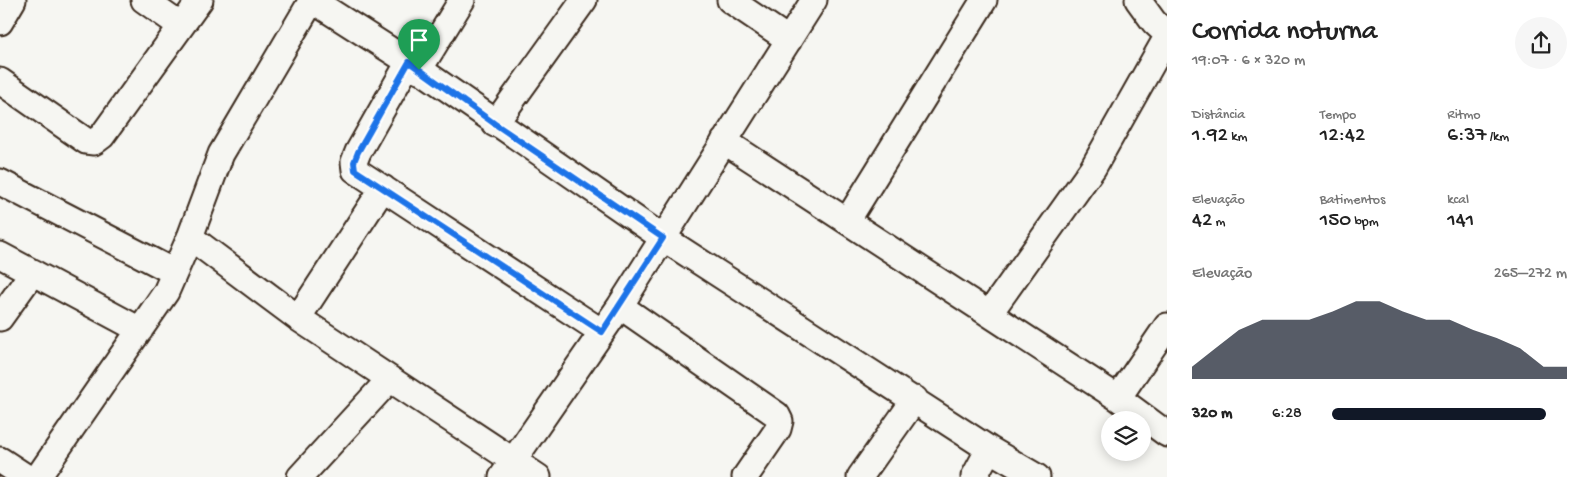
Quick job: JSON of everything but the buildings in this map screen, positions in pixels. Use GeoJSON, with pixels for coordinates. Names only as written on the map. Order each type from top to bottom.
{"type":"FeatureCollection","features":[{"type":"Feature","properties":{"kind":"street"},"geometry":{"type":"LineString","coordinates":[[144,0],[181,26]]}},
{"type":"Feature","properties":{"kind":"street"},"geometry":{"type":"LineString","coordinates":[[0,81],[86,141],[94,142],[102,136],[200,0]]}},
{"type":"Feature","properties":{"kind":"street"},"geometry":{"type":"LineString","coordinates":[[38,477],[166,292],[190,237],[221,154],[312,0],[414,66],[495,124],[663,238],[915,399],[989,449],[1037,477]]}},
{"type":"Feature","properties":{"kind":"street"},"geometry":{"type":"LineString","coordinates":[[462,0],[414,66],[358,152],[354,162],[355,170],[602,332]]}},
{"type":"Feature","properties":{"kind":"street"},"geometry":{"type":"LineString","coordinates":[[495,124],[584,0]]}},
{"type":"Feature","properties":{"kind":"street"},"geometry":{"type":"LineString","coordinates":[[730,0],[789,40]]}},
{"type":"Feature","properties":{"kind":"street"},"geometry":{"type":"LineString","coordinates":[[507,469],[620,306],[814,0]]}},
{"type":"Feature","properties":{"kind":"street"},"geometry":{"type":"LineString","coordinates":[[847,221],[984,0]]}},
{"type":"Feature","properties":{"kind":"street"},"geometry":{"type":"LineString","coordinates":[[989,314],[1093,168],[1167,36],[1138,0]]}},
{"type":"Feature","properties":{"kind":"street"},"geometry":{"type":"LineString","coordinates":[[724,141],[1118,398],[1167,434]]}},
{"type":"Feature","properties":{"kind":"street"},"geometry":{"type":"LineString","coordinates":[[0,182],[174,272]]}},
{"type":"Feature","properties":{"kind":"street"},"geometry":{"type":"LineString","coordinates":[[298,318],[383,188]]}},
{"type":"Feature","properties":{"kind":"street"},"geometry":{"type":"LineString","coordinates":[[190,237],[298,318],[388,380],[507,469],[538,477]]}},
{"type":"Feature","properties":{"kind":"street"},"geometry":{"type":"LineString","coordinates":[[0,255],[140,330]]}},
{"type":"Feature","properties":{"kind":"street"},"geometry":{"type":"LineString","coordinates":[[0,318],[33,272]]}},
{"type":"Feature","properties":{"kind":"street"},"geometry":{"type":"LineString","coordinates":[[620,306],[778,415],[780,421],[778,429],[745,477]]}},
{"type":"Feature","properties":{"kind":"street"},"geometry":{"type":"LineString","coordinates":[[1118,398],[1167,326]]}},
{"type":"Feature","properties":{"kind":"street"},"geometry":{"type":"LineString","coordinates":[[300,477],[388,380]]}},
{"type":"Feature","properties":{"kind":"street"},"geometry":{"type":"LineString","coordinates":[[860,477],[915,399]]}},
{"type":"Feature","properties":{"kind":"street"},"geometry":{"type":"LineString","coordinates":[[974,477],[989,449]]}},
{"type":"Feature","properties":{"kind":"street"},"geometry":{"type":"LineString","coordinates":[[0,460],[26,477]]}},
{"type":"Feature","properties":{"kind":"route"},"geometry":{"type":"LineString","coordinates":[[409,62],[419,70],[663,238],[602,332],[355,170],[354,162],[358,152],[409,62]]}}]}
